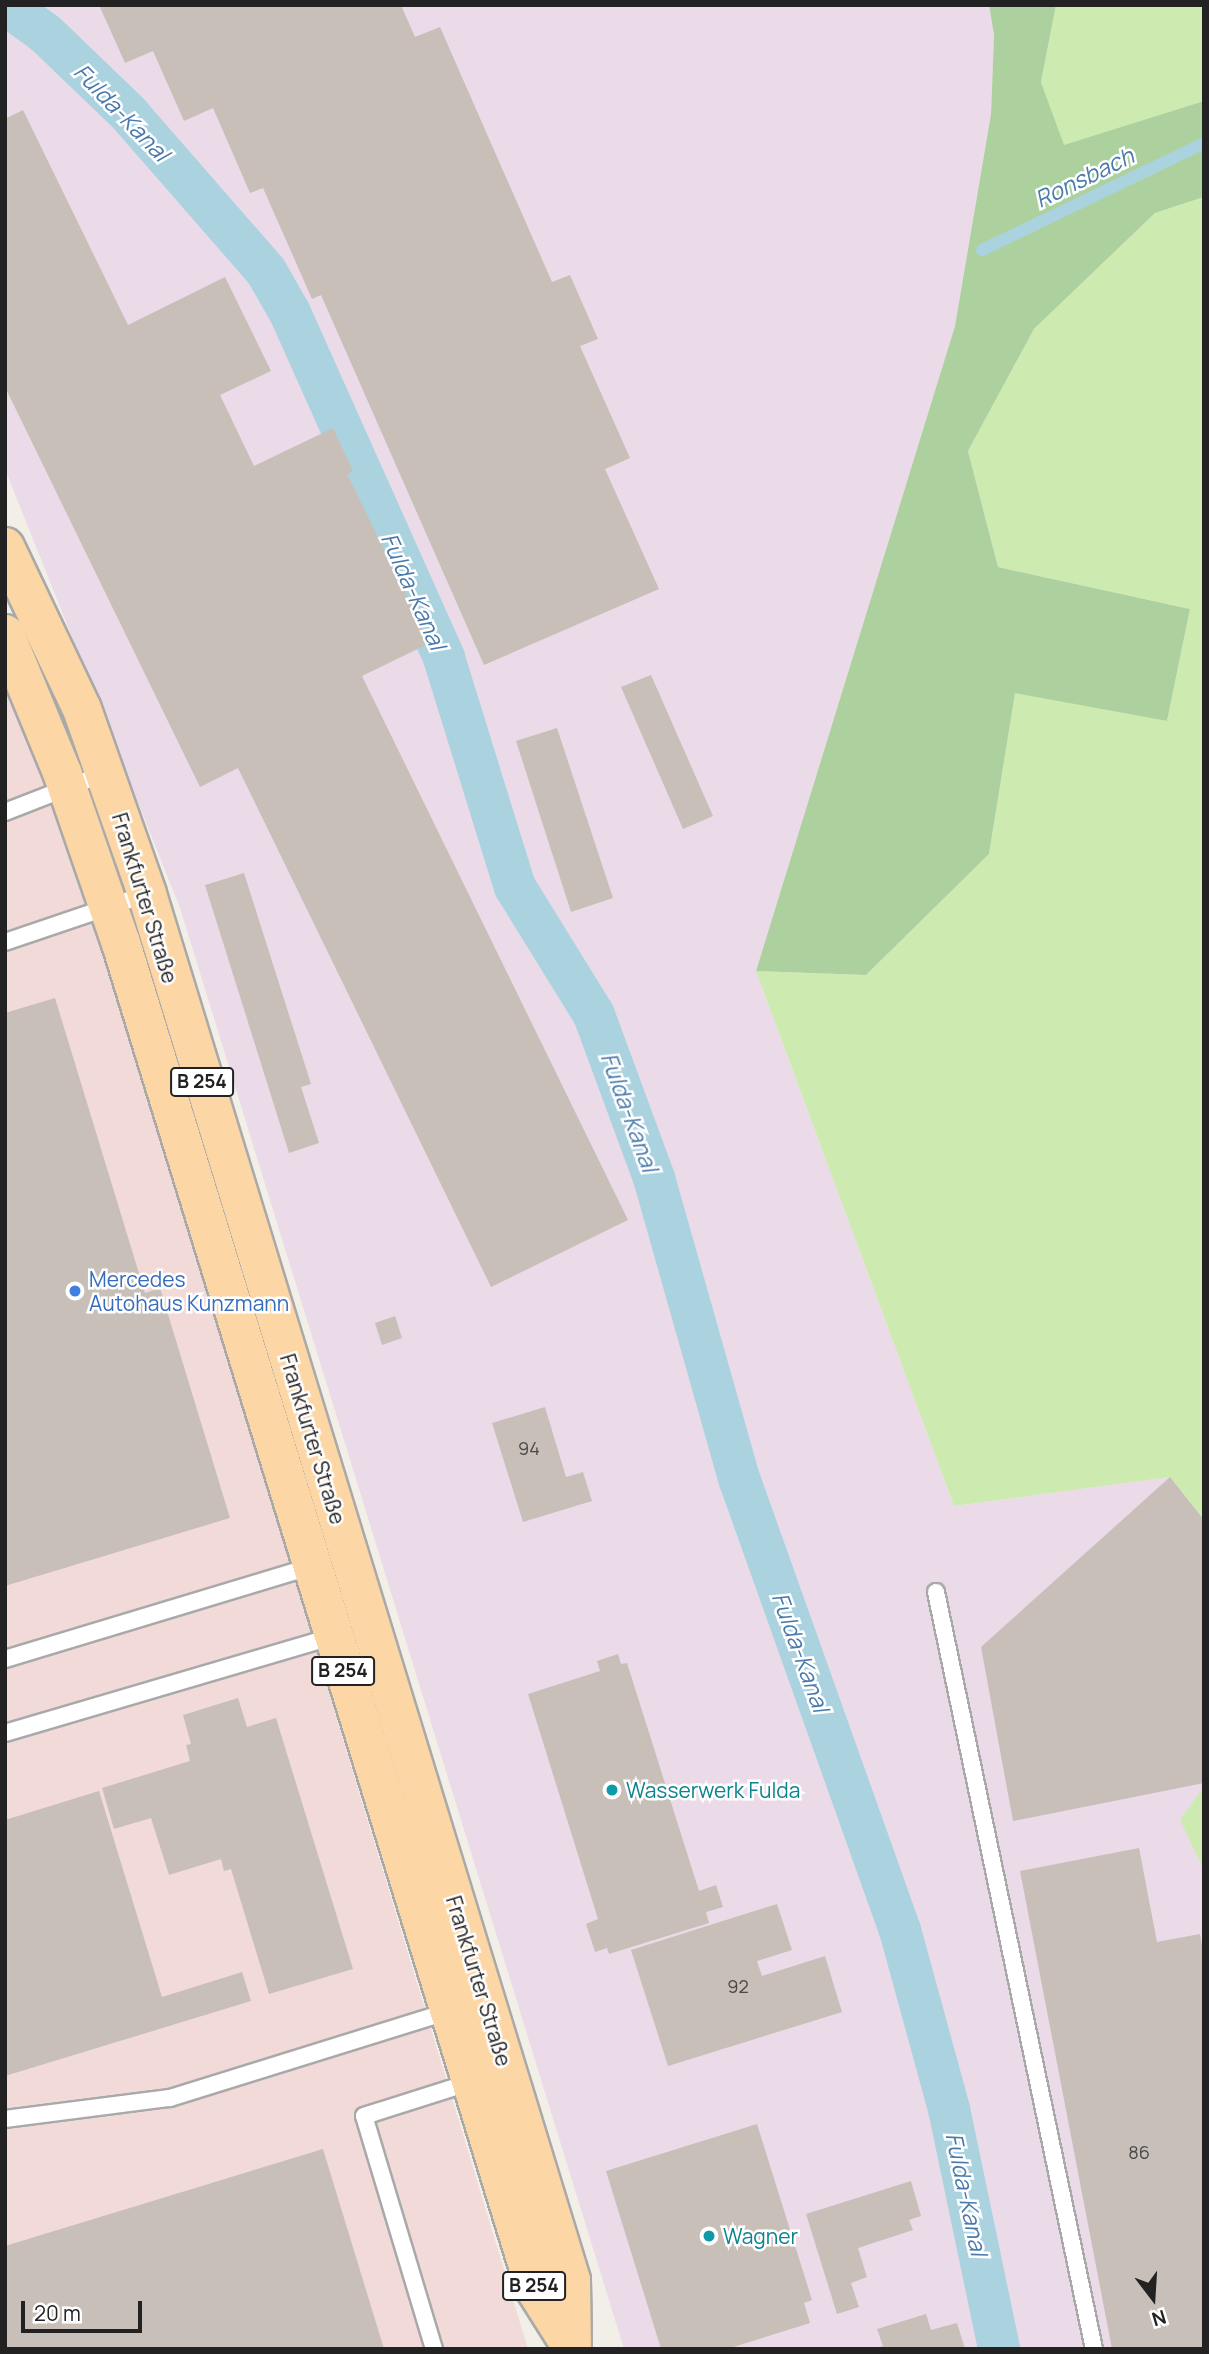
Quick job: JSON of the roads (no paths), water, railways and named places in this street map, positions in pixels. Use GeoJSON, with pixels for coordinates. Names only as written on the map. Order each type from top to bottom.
{"type":"FeatureCollection","features":[{"type":"Feature","properties":{"kind":"main road","name":"Frankfurter Straße"},"geometry":{"type":"LineString","coordinates":[[5,547],[61,663],[106,772],[147,894],[370,1626],[466,2005]]}},
{"type":"Feature","properties":{"kind":"main road","name":"Frankfurter Straße"},"geometry":{"type":"LineString","coordinates":[[5,634],[67,787],[108,907],[332,1636],[466,2005],[489,2077],[571,2280],[572,2347]]}},
{"type":"Feature","properties":{"kind":"lane"},"geometry":{"type":"LineString","coordinates":[[5,812],[106,772]]}},
{"type":"Feature","properties":{"kind":"lane"},"geometry":{"type":"LineString","coordinates":[[5,942],[147,894]]}},
{"type":"Feature","properties":{"kind":"lane"},"geometry":{"type":"LineString","coordinates":[[5,1659],[349,1556]]}},
{"type":"Feature","properties":{"kind":"lane"},"geometry":{"type":"LineString","coordinates":[[936,1592],[1094,2349]]}},
{"type":"Feature","properties":{"kind":"lane"},"geometry":{"type":"LineString","coordinates":[[5,1733],[370,1626]]}},
{"type":"Feature","properties":{"kind":"lane"},"geometry":{"type":"LineString","coordinates":[[5,2119],[170,2098],[466,2005]]}},
{"type":"Feature","properties":{"kind":"lane"},"geometry":{"type":"LineString","coordinates":[[434,2349],[364,2116],[489,2077]]}},
{"type":"Feature","properties":{"kind":"waterway","name":"Fulda-Kanal"},"geometry":{"type":"LineString","coordinates":[[6,5],[46,34],[129,114],[266,271],[290,313],[444,658],[515,887],[594,1015],[654,1178],[740,1481],[900,1930],[949,2109],[999,2349]]}},
{"type":"Feature","properties":{"kind":"waterway","name":"Ronsbach"},"geometry":{"type":"LineString","coordinates":[[982,250],[1204,143]]}},
{"type":"Feature","properties":{"kind":"place","name":"Mercedes Autohaus Kunzmann"},"geometry":{"type":"Point","coordinates":[75,1291]}},
{"type":"Feature","properties":{"kind":"place","name":"Wasserwerk Fulda"},"geometry":{"type":"Point","coordinates":[612,1790]}},
{"type":"Feature","properties":{"kind":"place","name":"Wagner"},"geometry":{"type":"Point","coordinates":[709,2236]}}]}
